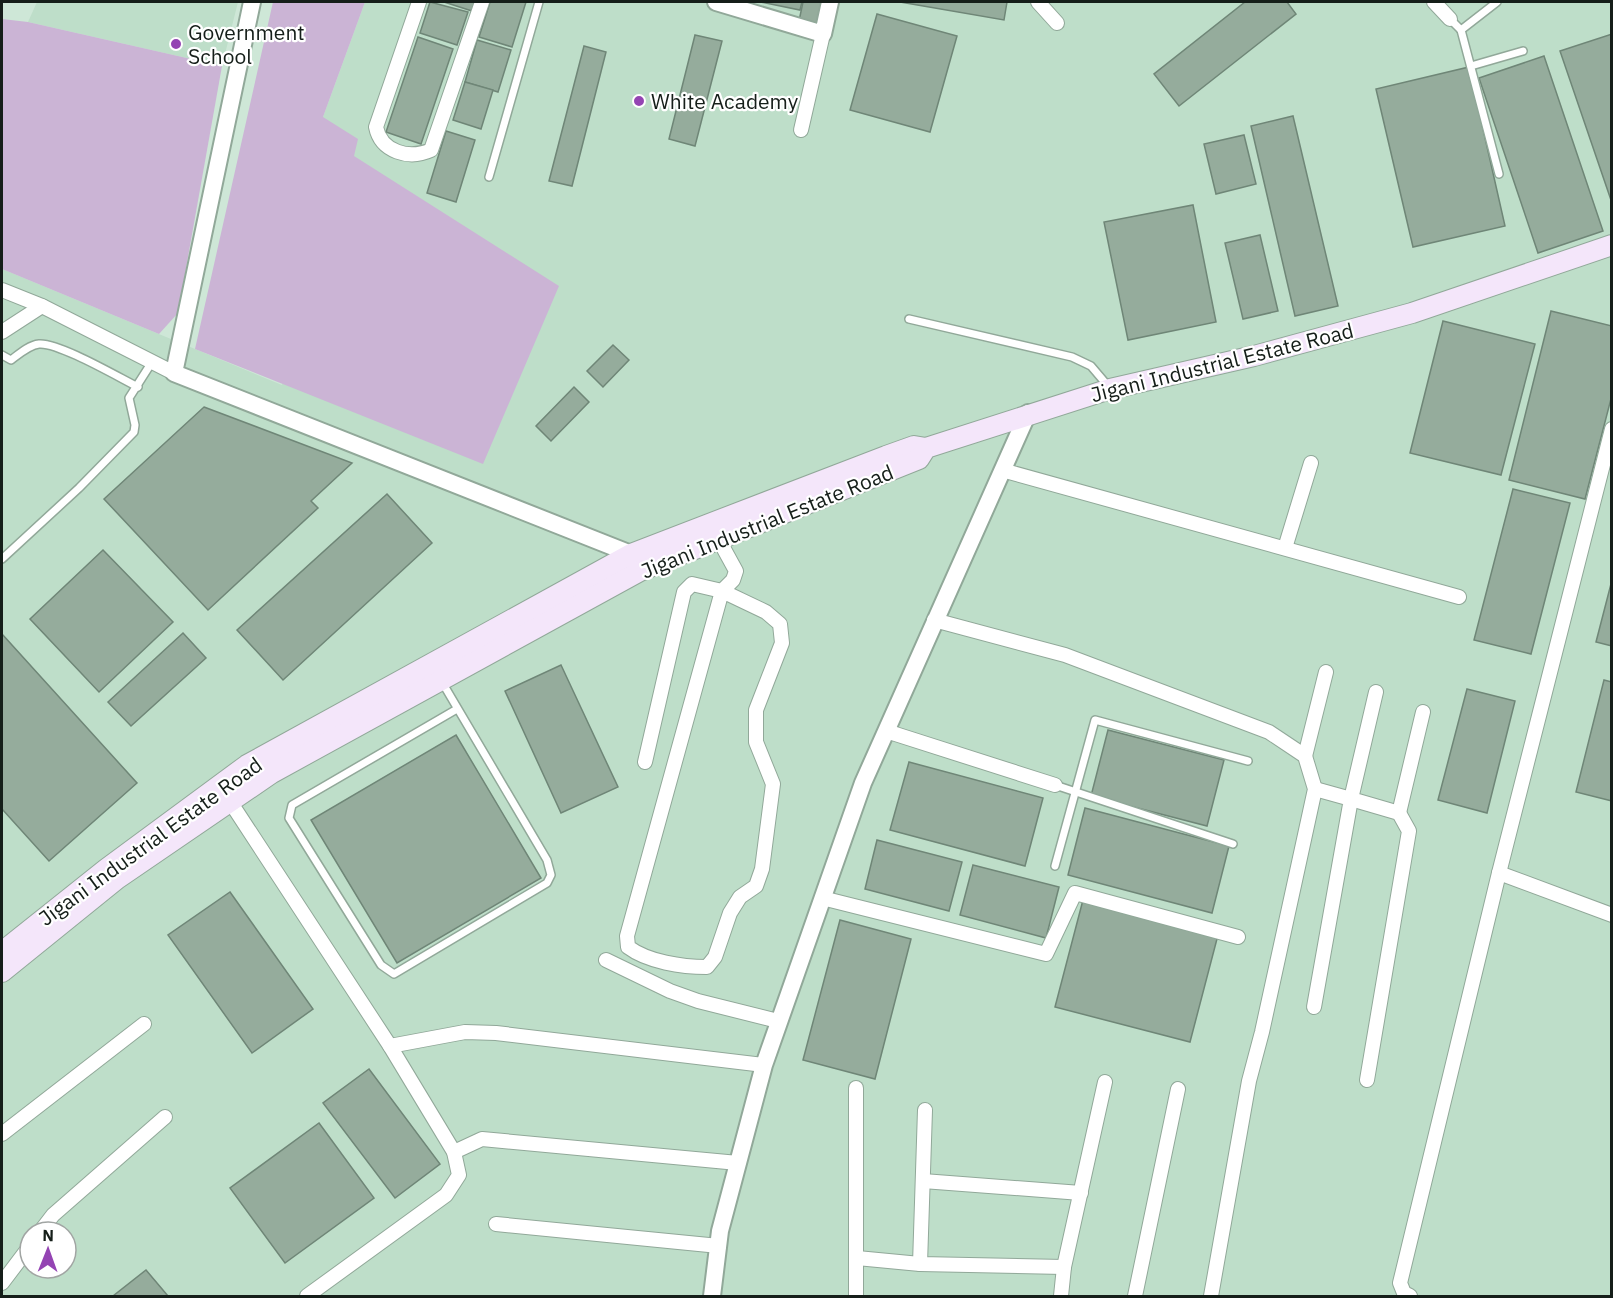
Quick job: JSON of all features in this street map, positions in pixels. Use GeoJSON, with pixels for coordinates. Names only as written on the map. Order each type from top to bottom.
{"type":"FeatureCollection","features":[{"type":"Feature","properties":{"kind":"main road","name":"Jigani Industrial Estate Road"},"geometry":{"type":"LineString","coordinates":[[2,952],[106,869],[247,765],[635,562],[914,446],[926,448],[1029,412],[1110,389],[1254,356],[1412,313],[1611,244]]}},
{"type":"Feature","properties":{"kind":"main road","name":"Jigani Industrial Estate Road"},"geometry":{"type":"LineString","coordinates":[[2,972],[117,879],[272,773],[441,680],[635,562],[719,540],[919,459],[926,448]]}},
{"type":"Feature","properties":{"kind":"street"},"geometry":{"type":"LineString","coordinates":[[174,373],[252,2]]}},
{"type":"Feature","properties":{"kind":"street"},"geometry":{"type":"LineString","coordinates":[[419,2],[376,127],[378,136],[385,147],[408,155],[431,150],[482,2]]}},
{"type":"Feature","properties":{"kind":"street"},"geometry":{"type":"LineString","coordinates":[[716,2],[823,34]]}},
{"type":"Feature","properties":{"kind":"street"},"geometry":{"type":"LineString","coordinates":[[801,130],[830,2]]}},
{"type":"Feature","properties":{"kind":"street"},"geometry":{"type":"LineString","coordinates":[[1038,2],[1057,23]]}},
{"type":"Feature","properties":{"kind":"street"},"geometry":{"type":"LineString","coordinates":[[1434,2],[1450,19]]}},
{"type":"Feature","properties":{"kind":"street"},"geometry":{"type":"LineString","coordinates":[[2,290],[42,306],[174,373],[635,562]]}},
{"type":"Feature","properties":{"kind":"street"},"geometry":{"type":"LineString","coordinates":[[2,332],[42,306]]}},
{"type":"Feature","properties":{"kind":"street"},"geometry":{"type":"LineString","coordinates":[[712,1296],[720,1231],[764,1065],[863,783],[1029,412]]}},
{"type":"Feature","properties":{"kind":"street"},"geometry":{"type":"LineString","coordinates":[[1410,1296],[1404,1293],[1400,1283],[1499,873],[1611,429]]}},
{"type":"Feature","properties":{"kind":"street"},"geometry":{"type":"LineString","coordinates":[[1285,548],[1311,463]]}},
{"type":"Feature","properties":{"kind":"street"},"geometry":{"type":"LineString","coordinates":[[1002,470],[1459,597]]}},
{"type":"Feature","properties":{"kind":"street"},"geometry":{"type":"LineString","coordinates":[[645,762],[684,592],[692,584],[722,591],[766,612],[780,624],[782,643],[756,710],[756,741],[773,784],[762,869],[756,886],[740,897],[730,913],[715,957],[707,968],[689,967],[638,954],[628,947],[627,936],[722,591],[733,580],[736,571],[719,540]]}},
{"type":"Feature","properties":{"kind":"street"},"geometry":{"type":"LineString","coordinates":[[934,620],[1065,655],[1269,732],[1305,756]]}},
{"type":"Feature","properties":{"kind":"street"},"geometry":{"type":"LineString","coordinates":[[1211,1296],[1249,1081],[1262,1032],[1315,789],[1305,756],[1326,672]]}},
{"type":"Feature","properties":{"kind":"street"},"geometry":{"type":"LineString","coordinates":[[1314,1007],[1351,799],[1376,692]]}},
{"type":"Feature","properties":{"kind":"street"},"geometry":{"type":"LineString","coordinates":[[1367,1080],[1409,831],[1400,813],[1423,712]]}},
{"type":"Feature","properties":{"kind":"street"},"geometry":{"type":"LineString","coordinates":[[886,731],[1054,786]]}},
{"type":"Feature","properties":{"kind":"street"},"geometry":{"type":"LineString","coordinates":[[1315,789],[1400,813]]}},
{"type":"Feature","properties":{"kind":"street"},"geometry":{"type":"LineString","coordinates":[[231,803],[390,1046],[454,1152],[459,1175],[446,1195],[307,1296]]}},
{"type":"Feature","properties":{"kind":"street"},"geometry":{"type":"LineString","coordinates":[[1499,873],[1611,915]]}},
{"type":"Feature","properties":{"kind":"street"},"geometry":{"type":"LineString","coordinates":[[822,898],[1046,954],[1075,893],[1238,937]]}},
{"type":"Feature","properties":{"kind":"street"},"geometry":{"type":"LineString","coordinates":[[606,960],[698,1002],[778,1021]]}},
{"type":"Feature","properties":{"kind":"street"},"geometry":{"type":"LineString","coordinates":[[2,1134],[144,1024]]}},
{"type":"Feature","properties":{"kind":"street"},"geometry":{"type":"LineString","coordinates":[[390,1046],[465,1032],[496,1033],[764,1065]]}},
{"type":"Feature","properties":{"kind":"street"},"geometry":{"type":"LineString","coordinates":[[1061,1296],[1064,1267],[1105,1082]]}},
{"type":"Feature","properties":{"kind":"street"},"geometry":{"type":"LineString","coordinates":[[856,1088],[856,1296]]}},
{"type":"Feature","properties":{"kind":"street"},"geometry":{"type":"LineString","coordinates":[[1135,1296],[1178,1089]]}},
{"type":"Feature","properties":{"kind":"street"},"geometry":{"type":"LineString","coordinates":[[920,1264],[925,1110]]}},
{"type":"Feature","properties":{"kind":"street"},"geometry":{"type":"LineString","coordinates":[[49,1220],[165,1117]]}},
{"type":"Feature","properties":{"kind":"street"},"geometry":{"type":"LineString","coordinates":[[454,1152],[482,1139],[738,1163]]}},
{"type":"Feature","properties":{"kind":"street"},"geometry":{"type":"LineString","coordinates":[[923,1181],[1081,1193]]}},
{"type":"Feature","properties":{"kind":"street"},"geometry":{"type":"LineString","coordinates":[[496,1224],[718,1246]]}},
{"type":"Feature","properties":{"kind":"street"},"geometry":{"type":"LineString","coordinates":[[857,1258],[920,1264],[1064,1267]]}},
{"type":"Feature","properties":{"kind":"street"},"geometry":{"type":"LineString","coordinates":[[2,1283],[18,1262]]}},
{"type":"Feature","properties":{"kind":"lane"},"geometry":{"type":"LineString","coordinates":[[489,177],[539,2]]}},
{"type":"Feature","properties":{"kind":"lane"},"geometry":{"type":"LineString","coordinates":[[1461,30],[1497,2]]}},
{"type":"Feature","properties":{"kind":"lane"},"geometry":{"type":"LineString","coordinates":[[1450,19],[1461,30],[1499,174]]}},
{"type":"Feature","properties":{"kind":"lane"},"geometry":{"type":"LineString","coordinates":[[1471,66],[1523,51]]}},
{"type":"Feature","properties":{"kind":"lane"},"geometry":{"type":"LineString","coordinates":[[909,319],[1072,357],[1091,366],[1110,389]]}},
{"type":"Feature","properties":{"kind":"lane"},"geometry":{"type":"LineString","coordinates":[[2,355],[11,360],[39,344],[54,346],[138,387]]}},
{"type":"Feature","properties":{"kind":"lane"},"geometry":{"type":"LineString","coordinates":[[2,559],[79,488],[134,432],[135,425],[129,398],[152,362]]}},
{"type":"Feature","properties":{"kind":"lane"},"geometry":{"type":"LineString","coordinates":[[441,680],[548,860],[551,875],[547,883],[394,974],[381,965],[289,818],[289,812],[292,805],[458,709]]}},
{"type":"Feature","properties":{"kind":"lane"},"geometry":{"type":"LineString","coordinates":[[1055,866],[1096,719],[1248,761]]}},
{"type":"Feature","properties":{"kind":"lane"},"geometry":{"type":"LineString","coordinates":[[1054,786],[1233,844]]}},
{"type":"Feature","properties":{"kind":"shaded area","name":"Government School"},"geometry":{"type":"Polygon","coordinates":[[[37,2],[238,2],[222,66],[28,22],[37,2]]]}},
{"type":"Feature","properties":{"kind":"shaded area"},"geometry":{"type":"Polygon","coordinates":[[[273,2],[365,2],[323,117],[358,139],[354,156],[559,286],[483,464],[195,349],[273,2]]]}},
{"type":"Feature","properties":{"kind":"shaded area"},"geometry":{"type":"Polygon","coordinates":[[[365,2],[1611,2],[1611,1296],[2,1296],[2,269],[282,385],[323,117],[365,2]]]}},
{"type":"Feature","properties":{"kind":"shaded area"},"geometry":{"type":"Polygon","coordinates":[[[2,19],[28,22],[222,66],[178,313],[159,334],[2,269],[2,19]]]}},
{"type":"Feature","properties":{"kind":"building"},"geometry":{"type":"Polygon","coordinates":[[[430,2],[468,12],[457,45],[420,33],[430,2]]]}},
{"type":"Feature","properties":{"kind":"building"},"geometry":{"type":"Polygon","coordinates":[[[444,2],[475,2],[472,11],[444,2]]]}},
{"type":"Feature","properties":{"kind":"building"},"geometry":{"type":"Polygon","coordinates":[[[490,2],[526,2],[512,47],[479,37],[490,2]]]}},
{"type":"Feature","properties":{"kind":"building"},"geometry":{"type":"Polygon","coordinates":[[[761,2],[802,2],[800,10],[761,2]]]}},
{"type":"Feature","properties":{"kind":"building"},"geometry":{"type":"Polygon","coordinates":[[[803,2],[824,2],[818,26],[799,21],[803,2]]]}},
{"type":"Feature","properties":{"kind":"building"},"geometry":{"type":"Polygon","coordinates":[[[900,2],[1007,2],[1004,20],[900,2]]]}},
{"type":"Feature","properties":{"kind":"building"},"geometry":{"type":"Polygon","coordinates":[[[1245,2],[1287,2],[1296,14],[1179,106],[1154,74],[1245,2]]]}},
{"type":"Feature","properties":{"kind":"building"},"geometry":{"type":"Polygon","coordinates":[[[877,14],[957,36],[930,132],[850,110],[877,14]]]}},
{"type":"Feature","properties":{"kind":"building"},"geometry":{"type":"Polygon","coordinates":[[[1612,34],[1612,203],[1560,51],[1612,34]]]}},
{"type":"Feature","properties":{"kind":"building"},"geometry":{"type":"Polygon","coordinates":[[[695,35],[722,41],[695,146],[669,139],[695,35]]]}},
{"type":"Feature","properties":{"kind":"building"},"geometry":{"type":"Polygon","coordinates":[[[418,37],[453,49],[421,144],[386,132],[418,37]]]}},
{"type":"Feature","properties":{"kind":"building"},"geometry":{"type":"Polygon","coordinates":[[[477,40],[511,50],[498,92],[465,82],[477,40]]]}},
{"type":"Feature","properties":{"kind":"building"},"geometry":{"type":"Polygon","coordinates":[[[584,46],[606,52],[572,186],[549,181],[584,46]]]}},
{"type":"Feature","properties":{"kind":"building"},"geometry":{"type":"Polygon","coordinates":[[[1544,56],[1603,231],[1538,253],[1479,78],[1544,56]]]}},
{"type":"Feature","properties":{"kind":"building"},"geometry":{"type":"Polygon","coordinates":[[[1469,67],[1505,226],[1413,247],[1376,89],[1469,67]]]}},
{"type":"Feature","properties":{"kind":"building"},"geometry":{"type":"Polygon","coordinates":[[[465,82],[493,90],[481,129],[453,120],[465,82]]]}},
{"type":"Feature","properties":{"kind":"building"},"geometry":{"type":"Polygon","coordinates":[[[1293,116],[1338,306],[1295,316],[1251,126],[1293,116]]]}},
{"type":"Feature","properties":{"kind":"building"},"geometry":{"type":"Polygon","coordinates":[[[446,131],[475,140],[456,202],[427,193],[446,131]]]}},
{"type":"Feature","properties":{"kind":"building"},"geometry":{"type":"Polygon","coordinates":[[[1244,135],[1256,184],[1216,194],[1204,144],[1244,135]]]}},
{"type":"Feature","properties":{"kind":"building"},"geometry":{"type":"Polygon","coordinates":[[[1193,205],[1216,322],[1128,340],[1104,222],[1193,205]]]}},
{"type":"Feature","properties":{"kind":"building"},"geometry":{"type":"Polygon","coordinates":[[[1260,235],[1278,311],[1243,319],[1225,243],[1260,235]]]}},
{"type":"Feature","properties":{"kind":"building"},"geometry":{"type":"Polygon","coordinates":[[[1551,311],[1612,326],[1612,395],[1585,499],[1509,480],[1551,311]]]}},
{"type":"Feature","properties":{"kind":"building"},"geometry":{"type":"Polygon","coordinates":[[[1443,321],[1535,344],[1501,475],[1410,453],[1443,321]]]}},
{"type":"Feature","properties":{"kind":"building"},"geometry":{"type":"Polygon","coordinates":[[[613,345],[629,360],[603,387],[587,371],[613,345]]]}},
{"type":"Feature","properties":{"kind":"building"},"geometry":{"type":"Polygon","coordinates":[[[574,387],[589,402],[551,441],[536,426],[574,387]]]}},
{"type":"Feature","properties":{"kind":"building"},"geometry":{"type":"Polygon","coordinates":[[[204,407],[352,463],[311,501],[318,508],[208,610],[104,499],[204,407]]]}},
{"type":"Feature","properties":{"kind":"building"},"geometry":{"type":"Polygon","coordinates":[[[1513,489],[1570,503],[1531,654],[1474,640],[1513,489]]]}},
{"type":"Feature","properties":{"kind":"building"},"geometry":{"type":"Polygon","coordinates":[[[387,494],[432,543],[283,680],[237,630],[387,494]]]}},
{"type":"Feature","properties":{"kind":"building"},"geometry":{"type":"Polygon","coordinates":[[[103,550],[173,622],[99,692],[30,619],[103,550]]]}},
{"type":"Feature","properties":{"kind":"building"},"geometry":{"type":"Polygon","coordinates":[[[1612,580],[1612,646],[1596,642],[1612,580]]]}},
{"type":"Feature","properties":{"kind":"building"},"geometry":{"type":"Polygon","coordinates":[[[183,633],[206,658],[131,726],[108,702],[183,633]]]}},
{"type":"Feature","properties":{"kind":"building"},"geometry":{"type":"Polygon","coordinates":[[[2,634],[137,783],[49,861],[2,809],[2,634]]]}},
{"type":"Feature","properties":{"kind":"building"},"geometry":{"type":"Polygon","coordinates":[[[561,665],[618,787],[561,813],[505,691],[561,665]]]}},
{"type":"Feature","properties":{"kind":"building"},"geometry":{"type":"Polygon","coordinates":[[[1604,680],[1612,682],[1612,801],[1576,792],[1604,680]]]}},
{"type":"Feature","properties":{"kind":"building"},"geometry":{"type":"Polygon","coordinates":[[[1467,689],[1515,701],[1487,813],[1438,800],[1467,689]]]}},
{"type":"Feature","properties":{"kind":"building"},"geometry":{"type":"Polygon","coordinates":[[[1108,730],[1224,760],[1207,826],[1091,796],[1108,730]]]}},
{"type":"Feature","properties":{"kind":"building"},"geometry":{"type":"Polygon","coordinates":[[[456,735],[541,878],[397,963],[311,820],[456,735]]]}},
{"type":"Feature","properties":{"kind":"building"},"geometry":{"type":"Polygon","coordinates":[[[909,762],[1043,798],[1025,866],[890,830],[909,762]]]}},
{"type":"Feature","properties":{"kind":"building"},"geometry":{"type":"Polygon","coordinates":[[[1085,808],[1229,846],[1212,913],[1068,875],[1085,808]]]}},
{"type":"Feature","properties":{"kind":"building"},"geometry":{"type":"Polygon","coordinates":[[[877,840],[962,862],[949,911],[865,889],[877,840]]]}},
{"type":"Feature","properties":{"kind":"building"},"geometry":{"type":"Polygon","coordinates":[[[973,865],[1059,887],[1046,938],[960,915],[973,865]]]}},
{"type":"Feature","properties":{"kind":"building"},"geometry":{"type":"Polygon","coordinates":[[[230,892],[313,1009],[252,1053],[168,935],[230,892]]]}},
{"type":"Feature","properties":{"kind":"building"},"geometry":{"type":"Polygon","coordinates":[[[1083,900],[1218,935],[1190,1042],[1055,1007],[1083,900]]]}},
{"type":"Feature","properties":{"kind":"building"},"geometry":{"type":"Polygon","coordinates":[[[840,920],[911,939],[875,1079],[803,1060],[840,920]]]}},
{"type":"Feature","properties":{"kind":"building"},"geometry":{"type":"Polygon","coordinates":[[[369,1069],[440,1164],[395,1198],[323,1103],[369,1069]]]}},
{"type":"Feature","properties":{"kind":"building"},"geometry":{"type":"Polygon","coordinates":[[[319,1123],[374,1198],[285,1263],[230,1188],[319,1123]]]}},
{"type":"Feature","properties":{"kind":"building"},"geometry":{"type":"Polygon","coordinates":[[[146,1270],[168,1296],[113,1296],[146,1270]]]}},
{"type":"Feature","properties":{"kind":"place","name":"Government School"},"geometry":{"type":"Point","coordinates":[176,44]}},
{"type":"Feature","properties":{"kind":"place","name":"White Academy"},"geometry":{"type":"Point","coordinates":[639,101]}}]}
